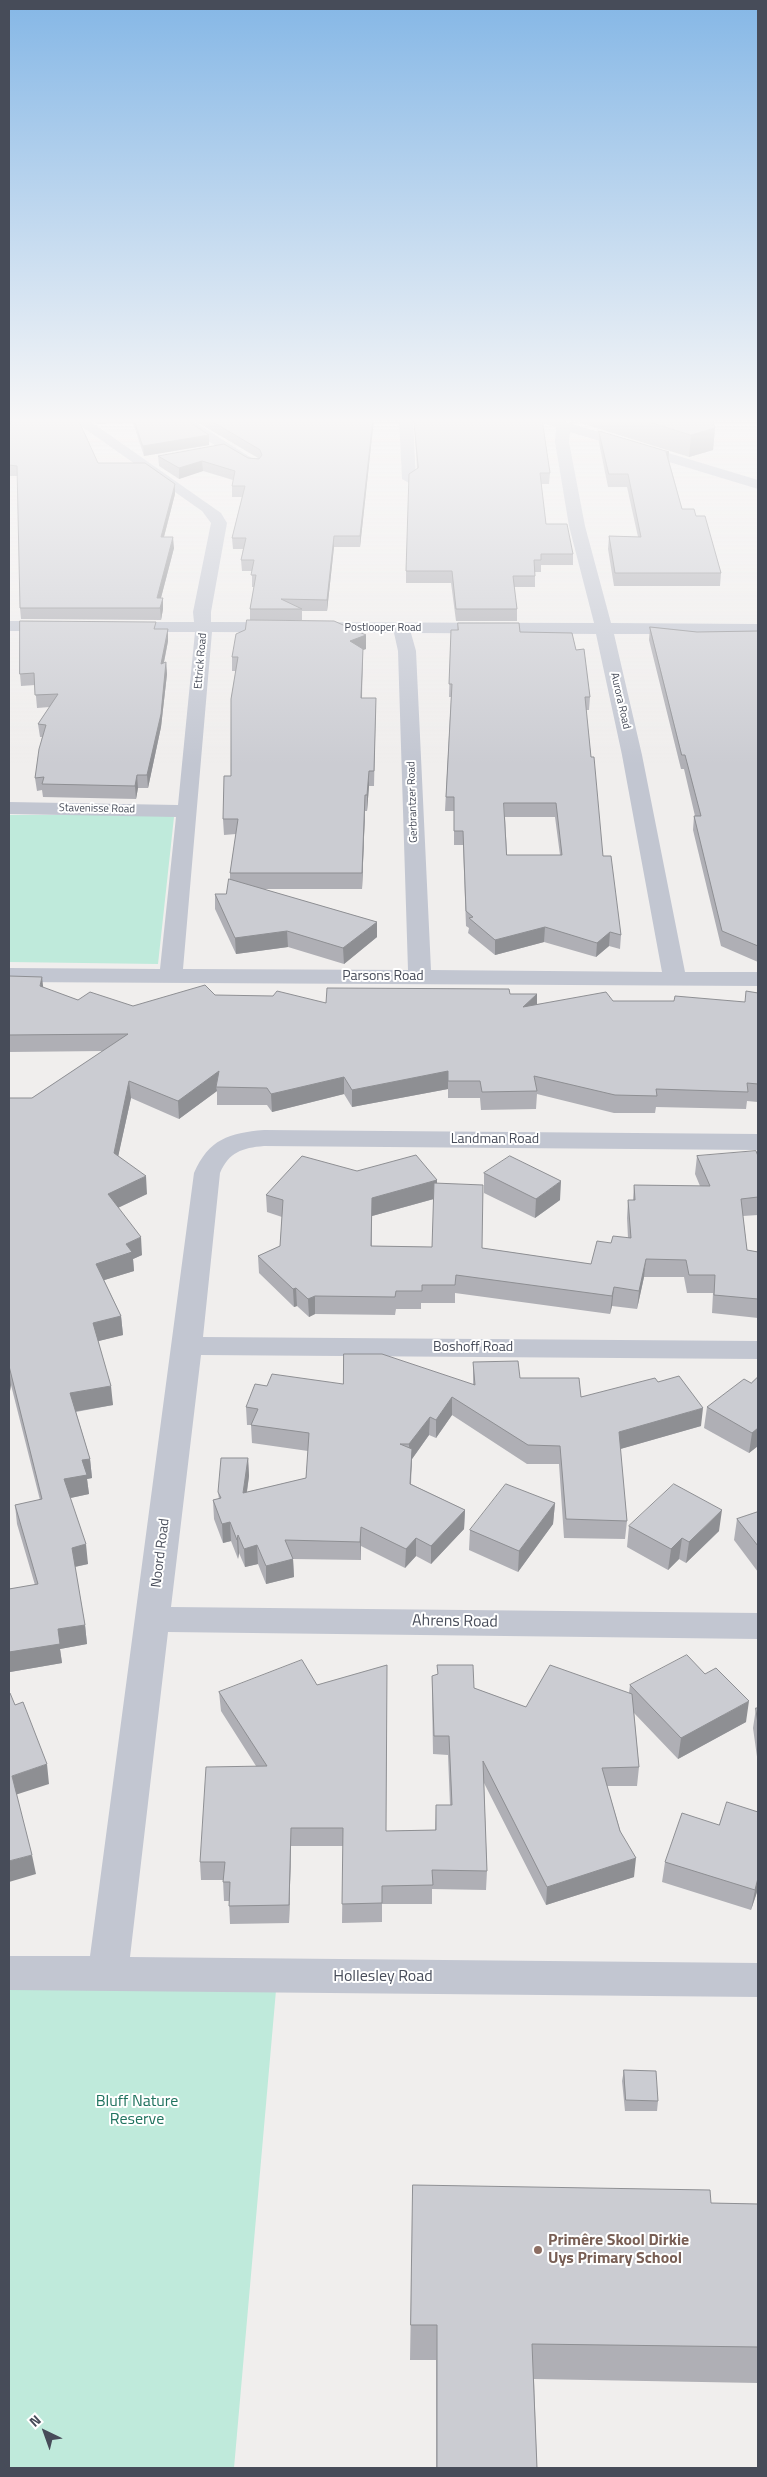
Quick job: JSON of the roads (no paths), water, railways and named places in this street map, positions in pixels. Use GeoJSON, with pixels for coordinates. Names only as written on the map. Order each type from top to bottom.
{"type":"FeatureCollection","features":[{"type":"Feature","properties":{"kind":"street","name":"Ettrick Road"},"geometry":{"type":"LineString","coordinates":[[170,976],[204,627],[202,612],[218,535]]}},
{"type":"Feature","properties":{"kind":"street","name":"Aurora Road"},"geometry":{"type":"LineString","coordinates":[[579,535],[604,629],[632,755],[676,979]]}},
{"type":"Feature","properties":{"kind":"street"},"geometry":{"type":"LineString","coordinates":[[9,630],[78,626]]}},
{"type":"Feature","properties":{"kind":"street","name":"Postlooper Road"},"geometry":{"type":"LineString","coordinates":[[107,626],[758,629]]}},
{"type":"Feature","properties":{"kind":"street","name":"Gerbrantzer Road"},"geometry":{"type":"LineString","coordinates":[[401,628],[406,651],[420,978]]}},
{"type":"Feature","properties":{"kind":"street","name":"Stavenisse Road"},"geometry":{"type":"LineString","coordinates":[[9,808],[186,811]]}},
{"type":"Feature","properties":{"kind":"street","name":"Parsons Road"},"geometry":{"type":"LineString","coordinates":[[9,975],[758,979]]}},
{"type":"Feature","properties":{"kind":"street","name":"Landman Road"},"geometry":{"type":"LineString","coordinates":[[233,1143],[264,1138],[758,1142]]}},
{"type":"Feature","properties":{"kind":"street","name":"Noord Road"},"geometry":{"type":"LineString","coordinates":[[108,1974],[187,1346],[206,1173],[212,1159],[218,1152],[233,1143]]}},
{"type":"Feature","properties":{"kind":"street","name":"Boshoff Road"},"geometry":{"type":"LineString","coordinates":[[187,1346],[758,1350]]}},
{"type":"Feature","properties":{"kind":"street","name":"Ahrens Road"},"geometry":{"type":"LineString","coordinates":[[152,1618],[758,1626]]}},
{"type":"Feature","properties":{"kind":"street","name":"Hollesley Road"},"geometry":{"type":"LineString","coordinates":[[9,1973],[758,1980]]}},
{"type":"Feature","properties":{"kind":"place","name":"Primêre Skool Dirkie Uys Primary School"},"geometry":{"type":"Point","coordinates":[538,2250]}},
{"type":"Feature","properties":{"kind":"park label","name":"Bluff Nature Reserve"},"geometry":{"type":"Point","coordinates":[137,2111]}}]}
